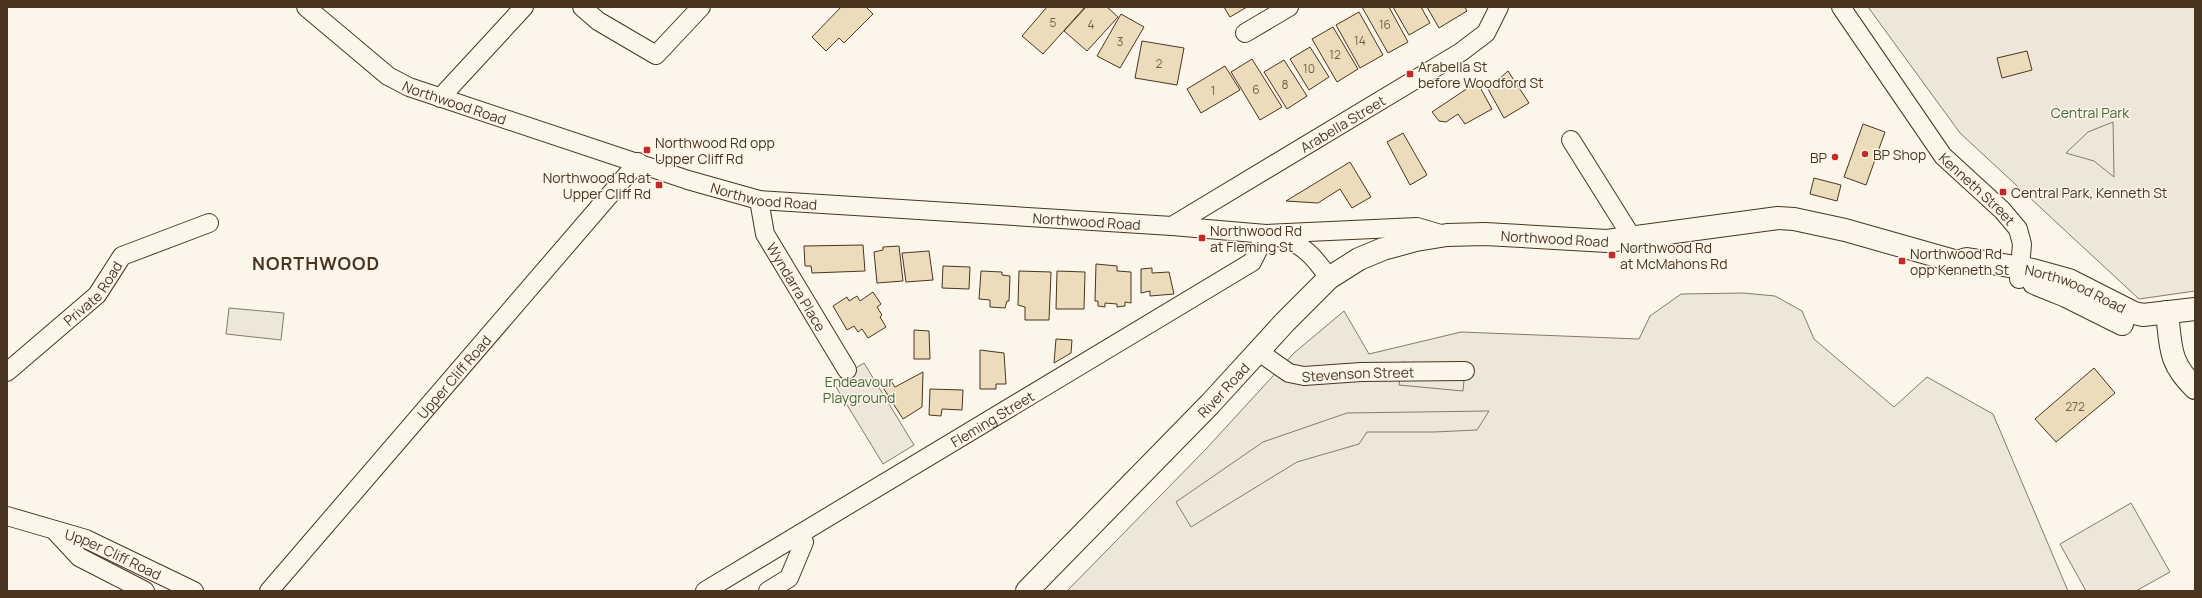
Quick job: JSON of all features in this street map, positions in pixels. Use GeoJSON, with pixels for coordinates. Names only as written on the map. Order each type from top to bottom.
{"type":"FeatureCollection","features":[{"type":"Feature","properties":{"kind":"main road","name":"Northwood Road"},"geometry":{"type":"LineString","coordinates":[[1447,235],[1485,234],[1569,241],[1607,241],[1633,239],[1754,219],[1784,218],[1845,230],[1958,262],[1967,259],[2020,274],[2124,325],[2143,326],[2167,317]]}},
{"type":"Feature","properties":{"kind":"main road","name":"River Road"},"geometry":{"type":"LineString","coordinates":[[1027,591],[1329,278],[1359,259],[1383,249],[1416,240],[1447,235]]}},
{"type":"Feature","properties":{"kind":"main road"},"geometry":{"type":"LineString","coordinates":[[2167,317],[2195,309]]}},
{"type":"Feature","properties":{"kind":"main road"},"geometry":{"type":"LineString","coordinates":[[2167,317],[2195,318]]}},
{"type":"Feature","properties":{"kind":"main road"},"geometry":{"type":"LineString","coordinates":[[2167,317],[2173,359],[2181,373],[2195,388]]}},
{"type":"Feature","properties":{"kind":"street","name":"Northwood Road"},"geometry":{"type":"LineString","coordinates":[[306,7],[388,76],[409,87],[638,162],[688,180],[759,200],[1172,226],[1266,234],[1417,227],[1447,235]]}},
{"type":"Feature","properties":{"kind":"street"},"geometry":{"type":"LineString","coordinates":[[440,98],[524,7]]}},
{"type":"Feature","properties":{"kind":"street"},"geometry":{"type":"LineString","coordinates":[[582,7],[598,21],[656,54],[701,7]]}},
{"type":"Feature","properties":{"kind":"street"},"geometry":{"type":"LineString","coordinates":[[1245,33],[1290,7]]}},
{"type":"Feature","properties":{"kind":"street","name":"Arabella Street"},"geometry":{"type":"LineString","coordinates":[[1172,226],[1461,52],[1486,33],[1500,7]]}},
{"type":"Feature","properties":{"kind":"street","name":"Kenneth Street"},"geometry":{"type":"LineString","coordinates":[[1841,7],[1943,156],[2012,220],[2021,236],[2020,274]]}},
{"type":"Feature","properties":{"kind":"street"},"geometry":{"type":"LineString","coordinates":[[1571,140],[1633,239]]}},
{"type":"Feature","properties":{"kind":"street","name":"Upper Cliff Road"},"geometry":{"type":"LineString","coordinates":[[269,591],[638,162]]}},
{"type":"Feature","properties":{"kind":"street","name":"Wyndarra Place"},"geometry":{"type":"LineString","coordinates":[[759,200],[765,234],[847,370]]}},
{"type":"Feature","properties":{"kind":"street","name":"Private Road"},"geometry":{"type":"LineString","coordinates":[[7,372],[97,295],[122,256],[209,223]]}},
{"type":"Feature","properties":{"kind":"street","name":"Northwood Road"},"geometry":{"type":"LineString","coordinates":[[1266,234],[1298,244],[1314,257],[1329,278]]}},
{"type":"Feature","properties":{"kind":"street","name":"Fleming Street"},"geometry":{"type":"LineString","coordinates":[[705,591],[1252,262],[1266,234]]}},
{"type":"Feature","properties":{"kind":"street","name":"Stevenson Street"},"geometry":{"type":"LineString","coordinates":[[1259,352],[1289,373],[1304,376],[1361,372],[1465,371]]}},
{"type":"Feature","properties":{"kind":"street","name":"Upper Cliff Road"},"geometry":{"type":"LineString","coordinates":[[7,516],[86,539],[194,591]]}},
{"type":"Feature","properties":{"kind":"street","name":"Upper Cliff Road"},"geometry":{"type":"LineString","coordinates":[[53,530],[79,557],[145,591]]}},
{"type":"Feature","properties":{"kind":"street"},"geometry":{"type":"LineString","coordinates":[[768,591],[789,578],[804,542],[800,534]]}},
{"type":"Feature","properties":{"kind":"green space","name":"Central Park"},"geometry":{"type":"Polygon","coordinates":[[[1868,7],[2195,7],[2195,291],[2139,299],[1960,133],[1868,7]]]}},
{"type":"Feature","properties":{"kind":"green space"},"geometry":{"type":"Polygon","coordinates":[[[1743,293],[1775,296],[1802,311],[1814,339],[1894,407],[1927,377],[1993,414],[2068,591],[1067,591],[1206,449],[1294,353],[1344,311],[1369,354],[1461,332],[1639,339],[1650,316],[1681,294],[1743,293]]]}},
{"type":"Feature","properties":{"kind":"green space"},"geometry":{"type":"Polygon","coordinates":[[[229,308],[284,313],[281,340],[226,334],[229,308]]]}},
{"type":"Feature","properties":{"kind":"green space","name":"Endeavour Playground"},"geometry":{"type":"Polygon","coordinates":[[[864,363],[914,445],[883,464],[833,382],[864,363]]]}},
{"type":"Feature","properties":{"kind":"green space"},"geometry":{"type":"Polygon","coordinates":[[[2131,503],[2170,572],[2136,591],[2086,591],[2060,544],[2131,503]]]}},
{"type":"Feature","properties":{"kind":"shaded area"},"geometry":{"type":"Polygon","coordinates":[[[2113,122],[2114,177],[2094,161],[2066,153],[2088,132],[2113,122]]]}},
{"type":"Feature","properties":{"kind":"shaded area"},"geometry":{"type":"Polygon","coordinates":[[[1402,362],[1465,369],[1463,391],[1399,385],[1402,362]]]}},
{"type":"Feature","properties":{"kind":"shaded area"},"geometry":{"type":"Polygon","coordinates":[[[1489,411],[1477,430],[1434,432],[1367,432],[1359,444],[1297,462],[1191,527],[1176,502],[1263,442],[1347,413],[1489,411]]]}},
{"type":"Feature","properties":{"kind":"building"},"geometry":{"type":"Polygon","coordinates":[[[841,7],[866,7],[873,14],[844,43],[839,38],[826,51],[812,37],[841,7]]]}},
{"type":"Feature","properties":{"kind":"building"},"geometry":{"type":"Polygon","coordinates":[[[1047,7],[1085,7],[1043,54],[1022,36],[1047,7]]]}},
{"type":"Feature","properties":{"kind":"building"},"geometry":{"type":"Polygon","coordinates":[[[1086,7],[1107,7],[1118,17],[1087,51],[1064,31],[1086,7]]]}},
{"type":"Feature","properties":{"kind":"building"},"geometry":{"type":"Polygon","coordinates":[[[1224,7],[1247,7],[1230,17],[1224,7]]]}},
{"type":"Feature","properties":{"kind":"building"},"geometry":{"type":"Polygon","coordinates":[[[1362,7],[1389,7],[1408,42],[1388,53],[1362,7]]]}},
{"type":"Feature","properties":{"kind":"building"},"geometry":{"type":"Polygon","coordinates":[[[1393,7],[1421,7],[1430,23],[1409,35],[1393,7]]]}},
{"type":"Feature","properties":{"kind":"building"},"geometry":{"type":"Polygon","coordinates":[[[1427,7],[1465,7],[1467,11],[1439,28],[1427,7]]]}},
{"type":"Feature","properties":{"kind":"building"},"geometry":{"type":"Polygon","coordinates":[[[1359,12],[1383,55],[1360,68],[1336,25],[1359,12]]]}},
{"type":"Feature","properties":{"kind":"building"},"geometry":{"type":"Polygon","coordinates":[[[1121,14],[1144,27],[1120,68],[1097,56],[1121,14]]]}},
{"type":"Feature","properties":{"kind":"building"},"geometry":{"type":"Polygon","coordinates":[[[1333,27],[1358,69],[1337,82],[1312,39],[1333,27]]]}},
{"type":"Feature","properties":{"kind":"building"},"geometry":{"type":"Polygon","coordinates":[[[1142,41],[1184,48],[1177,85],[1135,78],[1142,41]]]}},
{"type":"Feature","properties":{"kind":"building"},"geometry":{"type":"Polygon","coordinates":[[[1310,47],[1329,77],[1309,90],[1290,59],[1310,47]]]}},
{"type":"Feature","properties":{"kind":"building"},"geometry":{"type":"Polygon","coordinates":[[[2027,51],[2032,70],[2002,78],[1997,58],[2027,51]]]}},
{"type":"Feature","properties":{"kind":"building"},"geometry":{"type":"Polygon","coordinates":[[[1252,59],[1282,107],[1260,120],[1231,72],[1252,59]]]}},
{"type":"Feature","properties":{"kind":"building"},"geometry":{"type":"Polygon","coordinates":[[[1284,60],[1307,96],[1287,109],[1264,72],[1284,60]]]}},
{"type":"Feature","properties":{"kind":"building"},"geometry":{"type":"Polygon","coordinates":[[[1225,66],[1240,90],[1201,113],[1187,89],[1225,66]]]}},
{"type":"Feature","properties":{"kind":"building"},"geometry":{"type":"Polygon","coordinates":[[[1508,71],[1529,103],[1504,118],[1488,89],[1508,71]]]}},
{"type":"Feature","properties":{"kind":"building"},"geometry":{"type":"Polygon","coordinates":[[[1477,82],[1492,109],[1465,124],[1458,114],[1446,122],[1439,121],[1432,112],[1477,82]]]}},
{"type":"Feature","properties":{"kind":"building","name":"BP Shop"},"geometry":{"type":"Polygon","coordinates":[[[1863,124],[1885,132],[1866,185],[1844,177],[1863,124]]]}},
{"type":"Feature","properties":{"kind":"building"},"geometry":{"type":"Polygon","coordinates":[[[1403,133],[1427,175],[1410,185],[1387,142],[1403,133]]]}},
{"type":"Feature","properties":{"kind":"building"},"geometry":{"type":"Polygon","coordinates":[[[1350,162],[1371,197],[1352,208],[1340,189],[1318,203],[1286,201],[1350,162]]]}},
{"type":"Feature","properties":{"kind":"building"},"geometry":{"type":"Polygon","coordinates":[[[1814,178],[1841,185],[1837,201],[1810,194],[1814,178]]]}},
{"type":"Feature","properties":{"kind":"building"},"geometry":{"type":"Polygon","coordinates":[[[863,245],[865,271],[812,273],[811,266],[805,266],[804,246],[863,245]]]}},
{"type":"Feature","properties":{"kind":"building"},"geometry":{"type":"Polygon","coordinates":[[[899,246],[903,281],[877,283],[874,252],[883,250],[883,247],[899,246]]]}},
{"type":"Feature","properties":{"kind":"building"},"geometry":{"type":"Polygon","coordinates":[[[929,251],[933,280],[906,282],[902,253],[929,251]]]}},
{"type":"Feature","properties":{"kind":"building"},"geometry":{"type":"Polygon","coordinates":[[[1096,264],[1117,266],[1117,271],[1131,272],[1131,303],[1125,302],[1125,306],[1117,307],[1117,304],[1105,303],[1105,307],[1098,306],[1098,301],[1095,301],[1096,264]]]}},
{"type":"Feature","properties":{"kind":"building"},"geometry":{"type":"Polygon","coordinates":[[[943,266],[970,267],[969,289],[942,288],[943,266]]]}},
{"type":"Feature","properties":{"kind":"building"},"geometry":{"type":"Polygon","coordinates":[[[1152,268],[1152,273],[1169,272],[1174,294],[1150,296],[1150,291],[1141,293],[1141,269],[1152,268]]]}},
{"type":"Feature","properties":{"kind":"building"},"geometry":{"type":"Polygon","coordinates":[[[981,271],[1002,272],[1002,275],[1010,276],[1009,301],[1007,301],[1005,308],[990,307],[990,300],[979,299],[981,271]]]}},
{"type":"Feature","properties":{"kind":"building"},"geometry":{"type":"Polygon","coordinates":[[[1019,271],[1051,272],[1049,320],[1025,320],[1025,307],[1018,305],[1019,271]]]}},
{"type":"Feature","properties":{"kind":"building"},"geometry":{"type":"Polygon","coordinates":[[[1057,271],[1085,272],[1084,309],[1056,309],[1057,271]]]}},
{"type":"Feature","properties":{"kind":"building"},"geometry":{"type":"Polygon","coordinates":[[[873,292],[881,304],[877,307],[882,315],[880,317],[886,327],[868,338],[862,329],[858,332],[854,326],[847,330],[833,306],[847,297],[849,301],[857,296],[860,301],[873,292]]]}},
{"type":"Feature","properties":{"kind":"building"},"geometry":{"type":"Polygon","coordinates":[[[914,330],[929,331],[930,359],[914,359],[914,330]]]}},
{"type":"Feature","properties":{"kind":"building"},"geometry":{"type":"Polygon","coordinates":[[[1056,339],[1072,340],[1071,353],[1054,363],[1056,339]]]}},
{"type":"Feature","properties":{"kind":"building"},"geometry":{"type":"Polygon","coordinates":[[[980,350],[1004,353],[1006,384],[996,384],[996,389],[980,389],[980,350]]]}},
{"type":"Feature","properties":{"kind":"building"},"geometry":{"type":"Polygon","coordinates":[[[2094,368],[2115,393],[2056,442],[2035,419],[2094,368]]]}},
{"type":"Feature","properties":{"kind":"building"},"geometry":{"type":"Polygon","coordinates":[[[923,372],[922,407],[903,419],[882,386],[891,381],[895,387],[923,372]]]}},
{"type":"Feature","properties":{"kind":"building"},"geometry":{"type":"Polygon","coordinates":[[[930,389],[963,390],[962,410],[942,409],[941,416],[929,415],[930,389]]]}},
{"type":"Feature","properties":{"kind":"place","name":"Arabella St before Woodford St"},"geometry":{"type":"Point","coordinates":[1410,74]}},
{"type":"Feature","properties":{"kind":"place","name":"Northwood Rd opp Upper Cliff Rd"},"geometry":{"type":"Point","coordinates":[647,150]}},
{"type":"Feature","properties":{"kind":"place","name":"BP Shop"},"geometry":{"type":"Point","coordinates":[1865,154]}},
{"type":"Feature","properties":{"kind":"place","name":"BP"},"geometry":{"type":"Point","coordinates":[1835,157]}},
{"type":"Feature","properties":{"kind":"place","name":"Northwood Rd at Upper Cliff Rd"},"geometry":{"type":"Point","coordinates":[659,185]}},
{"type":"Feature","properties":{"kind":"place","name":"Central Park, Kenneth St"},"geometry":{"type":"Point","coordinates":[2003,192]}},
{"type":"Feature","properties":{"kind":"place","name":"Northwood Rd at Fleming St"},"geometry":{"type":"Point","coordinates":[1202,238]}},
{"type":"Feature","properties":{"kind":"place","name":"Northwood Rd at McMahons Rd"},"geometry":{"type":"Point","coordinates":[1612,255]}},
{"type":"Feature","properties":{"kind":"place","name":"Northwood Rd opp Kenneth St"},"geometry":{"type":"Point","coordinates":[1902,261]}},
{"type":"Feature","properties":{"kind":"district","name":"NORTHWOOD"},"geometry":{"type":"Point","coordinates":[316,263]}}]}
